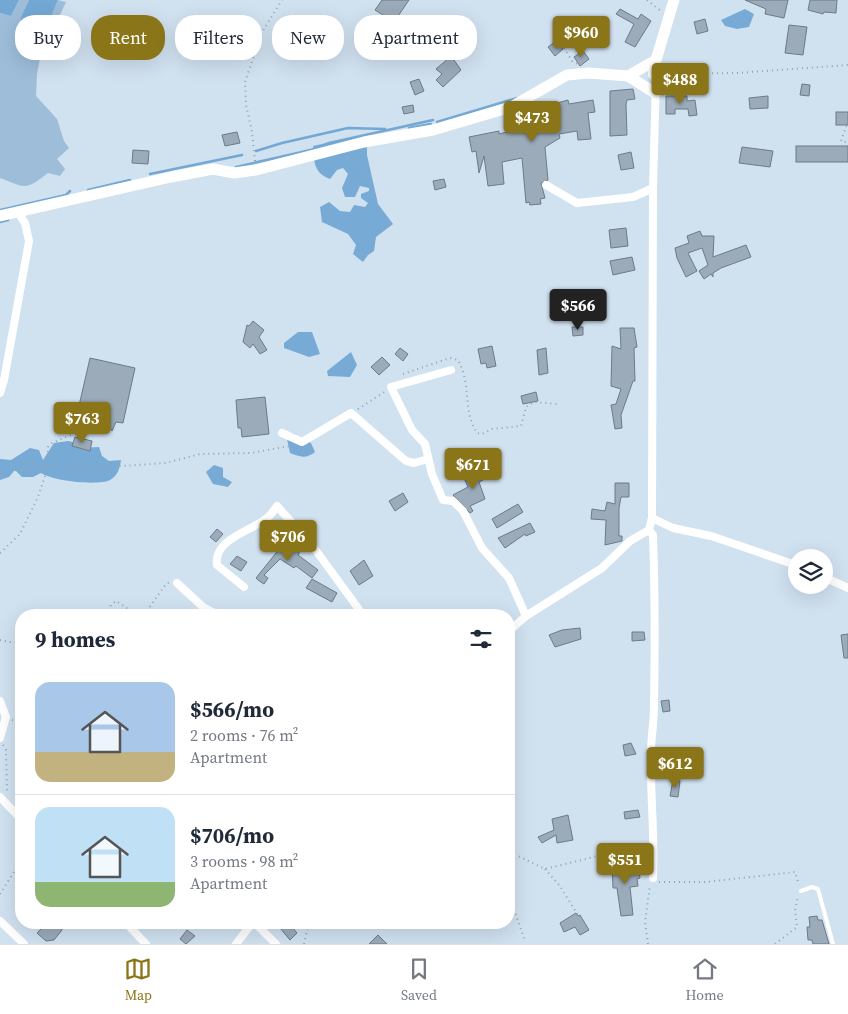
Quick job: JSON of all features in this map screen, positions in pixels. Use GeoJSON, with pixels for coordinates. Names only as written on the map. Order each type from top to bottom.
{"type":"FeatureCollection","features":[{"type":"Feature","properties":{"kind":"street"},"geometry":{"type":"LineString","coordinates":[[628,76],[653,62],[660,52],[674,0]]}},
{"type":"Feature","properties":{"kind":"street"},"geometry":{"type":"LineString","coordinates":[[515,626],[526,616],[602,568],[630,541],[648,530],[652,518],[653,188],[656,79],[652,75],[653,62]]}},
{"type":"Feature","properties":{"kind":"street"},"geometry":{"type":"LineString","coordinates":[[0,216],[212,170],[234,173],[256,170],[356,144],[433,130],[510,107],[567,75],[628,76],[655,93]]}},
{"type":"Feature","properties":{"kind":"street"},"geometry":{"type":"LineString","coordinates":[[546,185],[578,203],[633,197],[653,188]]}},
{"type":"Feature","properties":{"kind":"street"},"geometry":{"type":"LineString","coordinates":[[0,393],[29,241],[29,232],[18,212]]}},
{"type":"Feature","properties":{"kind":"street"},"geometry":{"type":"LineString","coordinates":[[450,370],[391,387],[412,430],[425,444],[442,500],[453,501],[463,511],[482,548],[509,578],[526,616]]}},
{"type":"Feature","properties":{"kind":"street"},"geometry":{"type":"LineString","coordinates":[[282,432],[302,442],[351,413],[406,461],[414,463],[428,459]]}},
{"type":"Feature","properties":{"kind":"street"},"geometry":{"type":"LineString","coordinates":[[244,587],[217,565],[216,559],[221,550],[242,531],[266,519],[277,506],[312,545],[359,609]]}},
{"type":"Feature","properties":{"kind":"street"},"geometry":{"type":"LineString","coordinates":[[652,518],[673,528],[711,536],[788,562]]}},
{"type":"Feature","properties":{"kind":"street"},"geometry":{"type":"LineString","coordinates":[[648,530],[653,535],[655,594],[654,709],[651,750],[651,823],[655,852],[653,878]]}},
{"type":"Feature","properties":{"kind":"street"},"geometry":{"type":"LineString","coordinates":[[833,581],[848,588]]}},
{"type":"Feature","properties":{"kind":"street"},"geometry":{"type":"LineString","coordinates":[[177,583],[207,609]]}},
{"type":"Feature","properties":{"kind":"street"},"geometry":{"type":"LineString","coordinates":[[0,701],[6,717],[0,739]]}},
{"type":"Feature","properties":{"kind":"street"},"geometry":{"type":"LineString","coordinates":[[0,797],[15,812]]}},
{"type":"Feature","properties":{"kind":"street"},"geometry":{"type":"LineString","coordinates":[[0,921],[24,944]]}},
{"type":"Feature","properties":{"kind":"street"},"geometry":{"type":"LineString","coordinates":[[132,929],[146,944]]}},
{"type":"Feature","properties":{"kind":"street"},"geometry":{"type":"LineString","coordinates":[[236,944],[248,929]]}},
{"type":"Feature","properties":{"kind":"street"},"geometry":{"type":"LineString","coordinates":[[261,929],[276,944]]}},
{"type":"Feature","properties":{"kind":"lane"},"geometry":{"type":"LineString","coordinates":[[801,891],[812,887],[818,889],[833,944]]}},
{"type":"Feature","properties":{"kind":"path"},"geometry":{"type":"LineString","coordinates":[[256,170],[252,132],[246,105],[245,82],[262,32],[282,0]]}},
{"type":"Feature","properties":{"kind":"path"},"geometry":{"type":"LineString","coordinates":[[647,0],[668,18]]}},
{"type":"Feature","properties":{"kind":"path"},"geometry":{"type":"LineString","coordinates":[[564,48],[572,61],[588,74]]}},
{"type":"Feature","properties":{"kind":"path"},"geometry":{"type":"LineString","coordinates":[[652,75],[737,73],[848,66]]}},
{"type":"Feature","properties":{"kind":"path"},"geometry":{"type":"LineString","coordinates":[[848,121],[841,141],[848,143]]}},
{"type":"Feature","properties":{"kind":"path"},"geometry":{"type":"LineString","coordinates":[[351,413],[372,402],[391,387],[399,376],[450,358],[458,360],[466,374],[471,424],[477,434],[482,434],[492,428],[521,426],[526,407],[534,402],[557,404]]}},
{"type":"Feature","properties":{"kind":"path"},"geometry":{"type":"LineString","coordinates":[[0,553],[20,534],[38,497],[46,467],[46,456],[52,443],[78,432]]}},
{"type":"Feature","properties":{"kind":"path"},"geometry":{"type":"LineString","coordinates":[[0,472],[46,467],[166,463],[200,454],[266,452],[302,442]]}},
{"type":"Feature","properties":{"kind":"path"},"geometry":{"type":"LineString","coordinates":[[148,609],[166,584],[177,583]]}},
{"type":"Feature","properties":{"kind":"path"},"geometry":{"type":"LineString","coordinates":[[109,609],[116,601],[128,609]]}},
{"type":"Feature","properties":{"kind":"path"},"geometry":{"type":"LineString","coordinates":[[0,640],[15,642]]}},
{"type":"Feature","properties":{"kind":"path"},"geometry":{"type":"LineString","coordinates":[[0,739],[6,750],[6,775],[10,807]]}},
{"type":"Feature","properties":{"kind":"path"},"geometry":{"type":"LineString","coordinates":[[545,869],[606,854]]}},
{"type":"Feature","properties":{"kind":"path"},"geometry":{"type":"LineString","coordinates":[[515,856],[545,869],[560,886],[579,917]]}},
{"type":"Feature","properties":{"kind":"path"},"geometry":{"type":"LineString","coordinates":[[0,894],[15,870]]}},
{"type":"Feature","properties":{"kind":"path"},"geometry":{"type":"LineString","coordinates":[[648,944],[645,922],[648,890],[653,878],[661,883],[706,882],[795,872],[801,891],[797,897],[795,910],[797,927],[775,944]]}},
{"type":"Feature","properties":{"kind":"path"},"geometry":{"type":"LineString","coordinates":[[515,912],[525,941]]}},
{"type":"Feature","properties":{"kind":"path"},"geometry":{"type":"LineString","coordinates":[[304,944],[307,929]]}},
{"type":"Feature","properties":{"kind":"shaded area"},"geometry":{"type":"Polygon","coordinates":[[[0,0],[19,0],[11,16],[0,13],[0,0]]]}},
{"type":"Feature","properties":{"kind":"shaded area"},"geometry":{"type":"Polygon","coordinates":[[[19,0],[29,0],[22,15],[15,15],[15,60],[40,60],[36,96],[57,119],[64,141],[69,148],[57,159],[65,169],[60,176],[48,173],[34,183],[25,186],[0,178],[0,13],[11,16],[19,0]]]}},
{"type":"Feature","properties":{"kind":"shaded area"},"geometry":{"type":"Polygon","coordinates":[[[29,0],[58,0],[52,15],[22,15],[29,0]]]}},
{"type":"Feature","properties":{"kind":"shaded area"},"geometry":{"type":"Polygon","coordinates":[[[58,0],[66,2],[60,15],[52,15],[58,0]]]}},
{"type":"Feature","properties":{"kind":"shaded area"},"geometry":{"type":"Polygon","coordinates":[[[745,9],[754,14],[749,27],[737,29],[725,26],[721,20],[745,9]]]}},
{"type":"Feature","properties":{"kind":"shaded area"},"geometry":{"type":"Polygon","coordinates":[[[367,134],[367,155],[378,204],[393,224],[376,237],[374,251],[363,262],[353,254],[356,245],[348,234],[322,222],[320,207],[329,202],[340,211],[350,212],[354,205],[365,207],[368,203],[361,198],[361,194],[369,191],[369,188],[360,186],[355,197],[345,197],[342,188],[348,174],[343,168],[337,170],[330,179],[321,174],[316,166],[313,146],[367,134]]]}},
{"type":"Feature","properties":{"kind":"shaded area"},"geometry":{"type":"Polygon","coordinates":[[[298,332],[312,332],[320,354],[309,357],[284,348],[284,343],[298,332]]]}},
{"type":"Feature","properties":{"kind":"shaded area"},"geometry":{"type":"Polygon","coordinates":[[[351,352],[357,365],[350,377],[328,376],[327,371],[351,352]]]}},
{"type":"Feature","properties":{"kind":"shaded area"},"geometry":{"type":"Polygon","coordinates":[[[292,433],[311,443],[315,452],[303,457],[290,453],[286,434],[292,433]]]}},
{"type":"Feature","properties":{"kind":"shaded area"},"geometry":{"type":"Polygon","coordinates":[[[68,441],[78,443],[81,448],[99,447],[102,456],[109,461],[121,460],[117,474],[104,482],[86,483],[55,478],[41,473],[33,477],[22,477],[15,470],[9,477],[0,480],[0,459],[11,460],[30,448],[39,450],[43,460],[54,443],[68,441]]]}},
{"type":"Feature","properties":{"kind":"shaded area"},"geometry":{"type":"Polygon","coordinates":[[[214,465],[223,468],[223,477],[232,482],[228,487],[213,484],[206,472],[214,465]]]}},
{"type":"Feature","properties":{"kind":"building"},"geometry":{"type":"Polygon","coordinates":[[[382,0],[409,0],[399,15],[383,15],[375,10],[382,0]]]}},
{"type":"Feature","properties":{"kind":"building"},"geometry":{"type":"Polygon","coordinates":[[[745,0],[788,0],[784,18],[765,14],[766,9],[745,0]]]}},
{"type":"Feature","properties":{"kind":"building"},"geometry":{"type":"Polygon","coordinates":[[[810,0],[837,0],[836,13],[824,12],[823,14],[808,10],[810,0]]]}},
{"type":"Feature","properties":{"kind":"building"},"geometry":{"type":"Polygon","coordinates":[[[620,9],[638,19],[641,14],[651,21],[635,47],[625,42],[634,24],[616,14],[620,9]]]}},
{"type":"Feature","properties":{"kind":"building"},"geometry":{"type":"Polygon","coordinates":[[[705,19],[708,31],[697,34],[694,22],[705,19]]]}},
{"type":"Feature","properties":{"kind":"building"},"geometry":{"type":"Polygon","coordinates":[[[789,25],[807,27],[803,55],[785,53],[789,25]]]}},
{"type":"Feature","properties":{"kind":"building"},"geometry":{"type":"Polygon","coordinates":[[[556,41],[563,49],[555,56],[548,47],[556,41]]]}},
{"type":"Feature","properties":{"kind":"building"},"geometry":{"type":"Polygon","coordinates":[[[583,51],[589,59],[580,66],[574,57],[583,51]]]}},
{"type":"Feature","properties":{"kind":"building"},"geometry":{"type":"Polygon","coordinates":[[[447,60],[454,60],[461,70],[443,87],[436,80],[442,74],[436,69],[447,60]]]}},
{"type":"Feature","properties":{"kind":"building"},"geometry":{"type":"Polygon","coordinates":[[[676,64],[683,64],[684,76],[695,75],[696,82],[677,84],[676,64]]]}},
{"type":"Feature","properties":{"kind":"building"},"geometry":{"type":"Polygon","coordinates":[[[419,79],[424,91],[415,95],[410,82],[419,79]]]}},
{"type":"Feature","properties":{"kind":"building"},"geometry":{"type":"Polygon","coordinates":[[[802,84],[810,85],[809,96],[800,95],[802,84]]]}},
{"type":"Feature","properties":{"kind":"building"},"geometry":{"type":"Polygon","coordinates":[[[633,89],[635,99],[627,100],[626,104],[627,135],[610,136],[610,91],[633,89]]]}},
{"type":"Feature","properties":{"kind":"building"},"geometry":{"type":"Polygon","coordinates":[[[666,96],[687,96],[687,101],[695,100],[697,115],[689,116],[688,109],[675,109],[675,114],[666,114],[666,96]]]}},
{"type":"Feature","properties":{"kind":"building"},"geometry":{"type":"Polygon","coordinates":[[[768,96],[768,108],[750,109],[749,98],[768,96]]]}},
{"type":"Feature","properties":{"kind":"building"},"geometry":{"type":"Polygon","coordinates":[[[568,100],[569,104],[593,100],[595,112],[588,113],[591,139],[578,140],[577,131],[559,134],[560,138],[545,147],[548,180],[541,183],[545,198],[540,199],[541,204],[530,205],[529,202],[526,203],[522,158],[502,162],[504,184],[488,186],[484,156],[479,173],[476,151],[472,152],[469,137],[499,131],[499,134],[519,129],[515,114],[537,108],[536,105],[549,102],[550,105],[568,100]]]}},
{"type":"Feature","properties":{"kind":"building"},"geometry":{"type":"Polygon","coordinates":[[[413,105],[414,112],[404,114],[402,107],[413,105]]]}},
{"type":"Feature","properties":{"kind":"building"},"geometry":{"type":"Polygon","coordinates":[[[836,112],[848,112],[848,125],[836,125],[836,112]]]}},
{"type":"Feature","properties":{"kind":"building"},"geometry":{"type":"Polygon","coordinates":[[[237,132],[240,143],[225,146],[222,135],[237,132]]]}},
{"type":"Feature","properties":{"kind":"building"},"geometry":{"type":"Polygon","coordinates":[[[796,146],[848,146],[848,162],[796,162],[796,146]]]}},
{"type":"Feature","properties":{"kind":"building"},"geometry":{"type":"Polygon","coordinates":[[[742,147],[773,151],[770,167],[739,163],[742,147]]]}},
{"type":"Feature","properties":{"kind":"building"},"geometry":{"type":"Polygon","coordinates":[[[133,150],[149,151],[148,164],[132,163],[133,150]]]}},
{"type":"Feature","properties":{"kind":"building"},"geometry":{"type":"Polygon","coordinates":[[[631,152],[634,168],[621,170],[618,155],[631,152]]]}},
{"type":"Feature","properties":{"kind":"building"},"geometry":{"type":"Polygon","coordinates":[[[444,179],[446,187],[435,190],[433,181],[444,179]]]}},
{"type":"Feature","properties":{"kind":"building"},"geometry":{"type":"Polygon","coordinates":[[[626,228],[628,246],[611,248],[609,230],[626,228]]]}},
{"type":"Feature","properties":{"kind":"building"},"geometry":{"type":"Polygon","coordinates":[[[700,231],[702,236],[714,236],[713,257],[746,245],[751,257],[721,268],[713,273],[713,277],[711,274],[704,279],[699,271],[708,265],[702,248],[688,253],[697,271],[686,277],[677,258],[675,248],[689,243],[687,236],[700,231]]]}},
{"type":"Feature","properties":{"kind":"building"},"geometry":{"type":"Polygon","coordinates":[[[632,257],[635,270],[613,275],[610,261],[632,257]]]}},
{"type":"Feature","properties":{"kind":"building"},"geometry":{"type":"Polygon","coordinates":[[[253,321],[264,330],[259,337],[267,350],[260,354],[253,344],[250,348],[243,342],[247,325],[249,326],[253,321]]]}},
{"type":"Feature","properties":{"kind":"building"},"geometry":{"type":"Polygon","coordinates":[[[572,327],[583,327],[583,335],[573,336],[572,327]]]}},
{"type":"Feature","properties":{"kind":"building"},"geometry":{"type":"Polygon","coordinates":[[[620,328],[634,328],[637,347],[634,348],[635,381],[633,381],[621,415],[622,428],[615,429],[611,405],[616,404],[621,389],[611,386],[612,346],[621,349],[620,328]]]}},
{"type":"Feature","properties":{"kind":"building"},"geometry":{"type":"Polygon","coordinates":[[[492,346],[496,366],[487,368],[486,363],[481,364],[478,349],[492,346]]]}},
{"type":"Feature","properties":{"kind":"building"},"geometry":{"type":"Polygon","coordinates":[[[400,348],[408,354],[403,361],[395,354],[400,348]]]}},
{"type":"Feature","properties":{"kind":"building"},"geometry":{"type":"Polygon","coordinates":[[[546,348],[548,373],[539,375],[537,350],[546,348]]]}},
{"type":"Feature","properties":{"kind":"building"},"geometry":{"type":"Polygon","coordinates":[[[382,357],[390,365],[379,375],[371,367],[382,357]]]}},
{"type":"Feature","properties":{"kind":"building"},"geometry":{"type":"Polygon","coordinates":[[[90,358],[135,368],[123,423],[116,422],[112,431],[101,415],[98,429],[75,423],[90,358]]]}},
{"type":"Feature","properties":{"kind":"building"},"geometry":{"type":"Polygon","coordinates":[[[536,392],[538,401],[523,404],[521,396],[536,392]]]}},
{"type":"Feature","properties":{"kind":"building"},"geometry":{"type":"Polygon","coordinates":[[[265,397],[269,434],[242,437],[241,428],[238,428],[236,400],[265,397]]]}},
{"type":"Feature","properties":{"kind":"building"},"geometry":{"type":"Polygon","coordinates":[[[75,437],[92,441],[90,451],[72,446],[75,437]]]}},
{"type":"Feature","properties":{"kind":"building"},"geometry":{"type":"Polygon","coordinates":[[[487,467],[491,476],[479,482],[485,499],[470,506],[473,511],[470,513],[453,495],[468,487],[464,478],[487,467]]]}},
{"type":"Feature","properties":{"kind":"building"},"geometry":{"type":"Polygon","coordinates":[[[615,483],[629,483],[629,497],[621,497],[619,508],[619,536],[622,536],[622,541],[605,545],[606,520],[591,519],[592,509],[605,511],[607,502],[615,504],[615,483]]]}},
{"type":"Feature","properties":{"kind":"building"},"geometry":{"type":"Polygon","coordinates":[[[403,493],[408,502],[395,511],[389,501],[403,493]]]}},
{"type":"Feature","properties":{"kind":"building"},"geometry":{"type":"Polygon","coordinates":[[[518,504],[523,512],[497,528],[492,519],[518,504]]]}},
{"type":"Feature","properties":{"kind":"building"},"geometry":{"type":"Polygon","coordinates":[[[530,523],[535,532],[526,536],[525,534],[505,548],[498,538],[530,523]]]}},
{"type":"Feature","properties":{"kind":"building"},"geometry":{"type":"Polygon","coordinates":[[[217,529],[223,534],[216,542],[210,537],[217,529]]]}},
{"type":"Feature","properties":{"kind":"building"},"geometry":{"type":"Polygon","coordinates":[[[284,543],[300,551],[298,555],[318,570],[312,578],[296,566],[294,568],[280,559],[264,575],[268,578],[264,584],[256,578],[284,543]]]}},
{"type":"Feature","properties":{"kind":"building"},"geometry":{"type":"Polygon","coordinates":[[[237,556],[247,562],[241,571],[230,564],[237,556]]]}},
{"type":"Feature","properties":{"kind":"building"},"geometry":{"type":"Polygon","coordinates":[[[364,560],[373,576],[359,585],[350,571],[364,560]]]}},
{"type":"Feature","properties":{"kind":"building"},"geometry":{"type":"Polygon","coordinates":[[[312,579],[337,593],[332,602],[306,588],[312,579]]]}},
{"type":"Feature","properties":{"kind":"building"},"geometry":{"type":"Polygon","coordinates":[[[580,628],[581,639],[555,647],[549,635],[562,630],[580,628]]]}},
{"type":"Feature","properties":{"kind":"building"},"geometry":{"type":"Polygon","coordinates":[[[632,632],[644,632],[645,640],[632,641],[632,632]]]}},
{"type":"Feature","properties":{"kind":"building"},"geometry":{"type":"Polygon","coordinates":[[[848,634],[848,658],[844,658],[841,635],[848,634]]]}},
{"type":"Feature","properties":{"kind":"building"},"geometry":{"type":"Polygon","coordinates":[[[669,700],[670,711],[663,712],[661,701],[669,700]]]}},
{"type":"Feature","properties":{"kind":"building"},"geometry":{"type":"Polygon","coordinates":[[[631,743],[636,754],[625,756],[623,745],[631,743]]]}},
{"type":"Feature","properties":{"kind":"building"},"geometry":{"type":"Polygon","coordinates":[[[673,780],[680,781],[678,797],[670,796],[673,780]]]}},
{"type":"Feature","properties":{"kind":"building"},"geometry":{"type":"Polygon","coordinates":[[[638,810],[640,817],[625,819],[624,812],[638,810]]]}},
{"type":"Feature","properties":{"kind":"building"},"geometry":{"type":"Polygon","coordinates":[[[568,815],[573,840],[557,843],[556,835],[542,843],[538,837],[554,830],[552,819],[568,815]]]}},
{"type":"Feature","properties":{"kind":"building"},"geometry":{"type":"Polygon","coordinates":[[[629,858],[631,868],[639,870],[640,878],[637,879],[638,886],[630,887],[633,915],[621,916],[617,888],[613,888],[612,864],[623,863],[622,860],[629,858]]]}},
{"type":"Feature","properties":{"kind":"building"},"geometry":{"type":"Polygon","coordinates":[[[576,913],[578,916],[580,915],[589,930],[580,935],[575,927],[564,932],[560,923],[576,913]]]}},
{"type":"Feature","properties":{"kind":"building"},"geometry":{"type":"Polygon","coordinates":[[[817,916],[818,920],[822,920],[829,944],[813,944],[812,940],[808,940],[807,927],[810,927],[809,917],[817,916]]]}},
{"type":"Feature","properties":{"kind":"building"},"geometry":{"type":"Polygon","coordinates":[[[41,929],[62,929],[54,940],[46,941],[37,933],[41,929]]]}},
{"type":"Feature","properties":{"kind":"building"},"geometry":{"type":"Polygon","coordinates":[[[281,929],[294,929],[297,933],[290,940],[281,929]]]}},
{"type":"Feature","properties":{"kind":"building"},"geometry":{"type":"Polygon","coordinates":[[[187,930],[195,936],[186,944],[180,939],[187,930]]]}},
{"type":"Feature","properties":{"kind":"building"},"geometry":{"type":"Polygon","coordinates":[[[378,935],[387,944],[369,944],[378,935]]]}},
{"type":"Feature","properties":{"kind":"waterway"},"geometry":{"type":"LineString","coordinates":[[437,122],[517,98]]}},
{"type":"Feature","properties":{"kind":"waterway"},"geometry":{"type":"LineString","coordinates":[[236,167],[315,149],[329,143],[433,120]]}},
{"type":"Feature","properties":{"kind":"waterway"},"geometry":{"type":"LineString","coordinates":[[409,128],[431,124]]}},
{"type":"Feature","properties":{"kind":"waterway"},"geometry":{"type":"LineString","coordinates":[[256,151],[348,128],[385,129]]}},
{"type":"Feature","properties":{"kind":"waterway"},"geometry":{"type":"LineString","coordinates":[[150,174],[242,155]]}},
{"type":"Feature","properties":{"kind":"waterway"},"geometry":{"type":"LineString","coordinates":[[88,190],[130,180]]}},
{"type":"Feature","properties":{"kind":"waterway"},"geometry":{"type":"LineString","coordinates":[[0,210],[66,195],[70,191]]}},
{"type":"Feature","properties":{"kind":"waterway"},"geometry":{"type":"LineString","coordinates":[[0,222],[8,220]]}}]}
